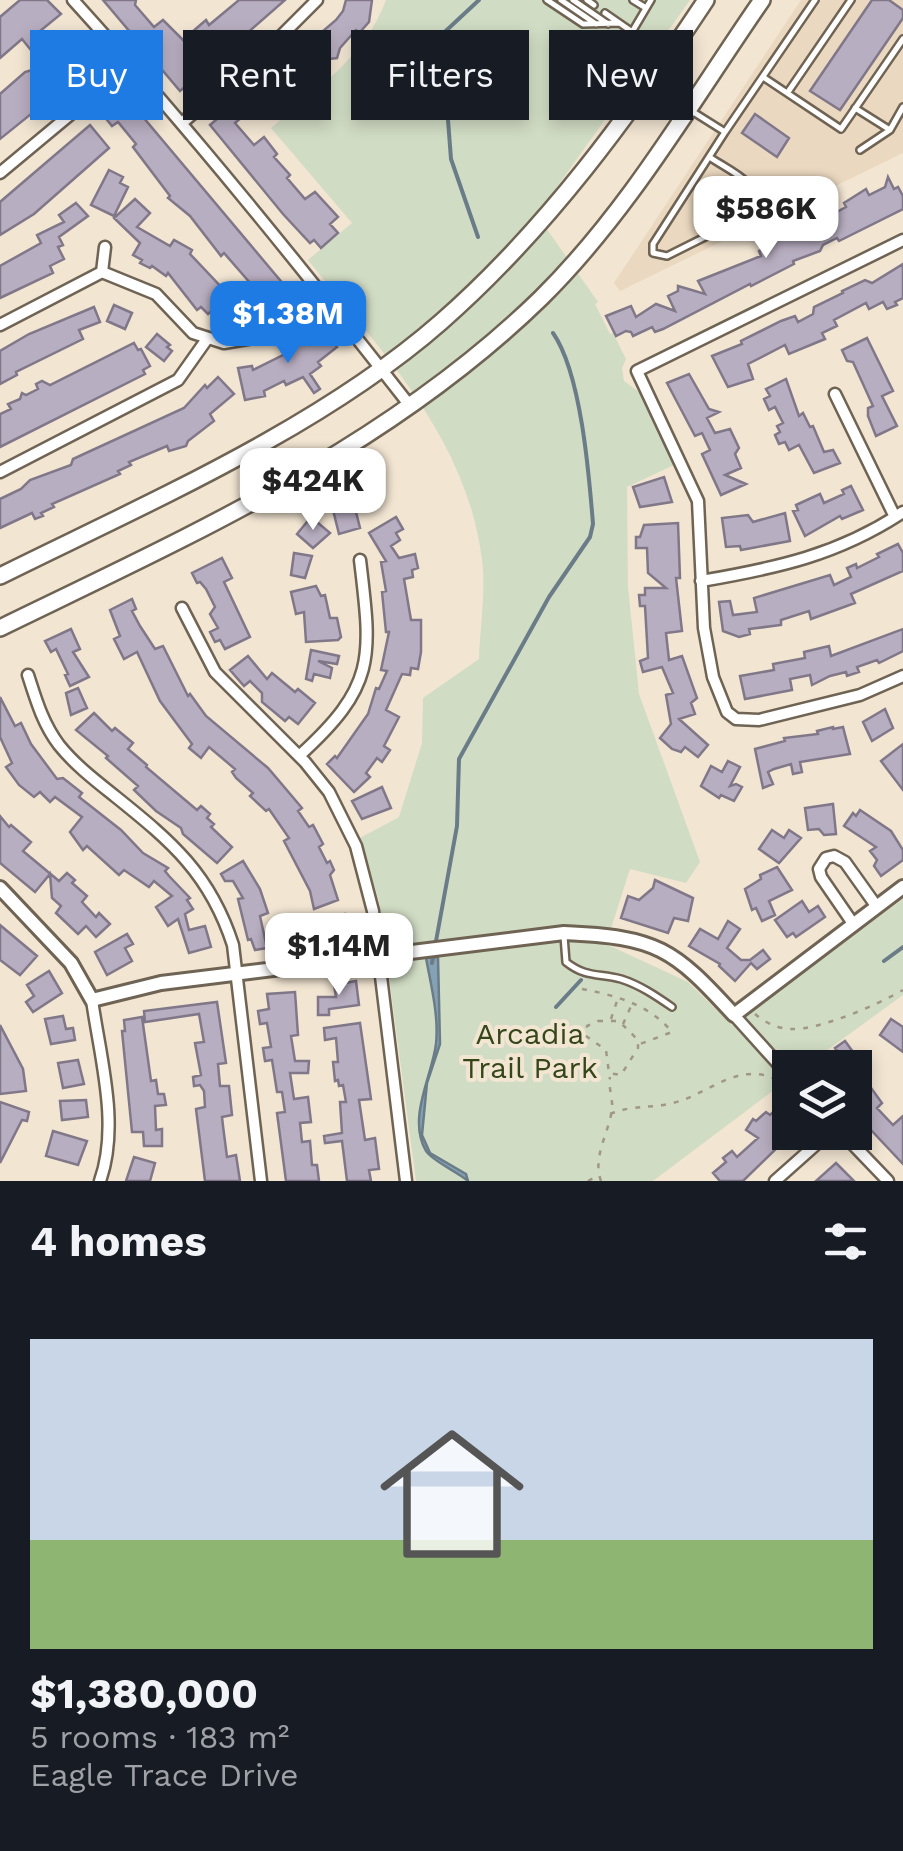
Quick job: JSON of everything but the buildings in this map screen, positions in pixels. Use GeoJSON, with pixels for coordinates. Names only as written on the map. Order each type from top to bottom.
{"type":"FeatureCollection","features":[{"type":"Feature","properties":{"kind":"main road"},"geometry":{"type":"LineString","coordinates":[[685,30],[706,0]]}},
{"type":"Feature","properties":{"kind":"main road"},"geometry":{"type":"LineString","coordinates":[[693,101],[762,0]]}},
{"type":"Feature","properties":{"kind":"main road"},"geometry":{"type":"LineString","coordinates":[[0,576],[293,427],[382,368],[440,324],[526,239],[559,204],[621,120]]}},
{"type":"Feature","properties":{"kind":"main road"},"geometry":{"type":"LineString","coordinates":[[0,628],[273,490],[412,407],[542,296],[619,210],[680,120]]}},
{"type":"Feature","properties":{"kind":"street"},"geometry":{"type":"LineString","coordinates":[[73,0],[100,30]]}},
{"type":"Feature","properties":{"kind":"street"},"geometry":{"type":"LineString","coordinates":[[182,123],[317,0]]}},
{"type":"Feature","properties":{"kind":"street"},"geometry":{"type":"LineString","coordinates":[[163,101],[324,293],[412,407]]}},
{"type":"Feature","properties":{"kind":"street"},"geometry":{"type":"LineString","coordinates":[[0,173],[64,120]]}},
{"type":"Feature","properties":{"kind":"street"},"geometry":{"type":"LineString","coordinates":[[903,240],[636,371],[698,501],[704,628],[713,677],[727,712],[736,719],[759,720],[860,695],[899,678],[903,694]]}},
{"type":"Feature","properties":{"kind":"street"},"geometry":{"type":"LineString","coordinates":[[102,272],[105,247]]}},
{"type":"Feature","properties":{"kind":"street"},"geometry":{"type":"LineString","coordinates":[[0,325],[102,272],[156,294],[193,333],[207,340],[244,342],[266,336],[324,293]]}},
{"type":"Feature","properties":{"kind":"street"},"geometry":{"type":"LineString","coordinates":[[0,472],[178,380],[207,340]]}},
{"type":"Feature","properties":{"kind":"street"},"geometry":{"type":"LineString","coordinates":[[701,581],[802,561],[852,543],[899,514],[835,394]]}},
{"type":"Feature","properties":{"kind":"street"},"geometry":{"type":"LineString","coordinates":[[299,756],[328,730],[357,690],[366,660],[366,606],[360,560]]}},
{"type":"Feature","properties":{"kind":"street"},"geometry":{"type":"LineString","coordinates":[[182,608],[215,672],[299,756],[329,792],[356,846],[373,911],[406,1181]]}},
{"type":"Feature","properties":{"kind":"street"},"geometry":{"type":"LineString","coordinates":[[28,675],[42,718],[60,746],[178,848],[213,893],[233,945],[261,1181]]}},
{"type":"Feature","properties":{"kind":"street"},"geometry":{"type":"LineString","coordinates":[[854,925],[821,877],[819,869],[826,858],[834,856],[845,862],[878,907]]}},
{"type":"Feature","properties":{"kind":"street"},"geometry":{"type":"LineString","coordinates":[[734,1015],[903,887]]}},
{"type":"Feature","properties":{"kind":"street"},"geometry":{"type":"LineString","coordinates":[[0,888],[71,963],[92,1000],[108,1122],[100,1181]]}},
{"type":"Feature","properties":{"kind":"street"},"geometry":{"type":"LineString","coordinates":[[92,1000],[161,982],[564,932],[627,938],[663,950],[690,966],[772,1062]]}},
{"type":"Feature","properties":{"kind":"street"},"geometry":{"type":"LineString","coordinates":[[775,1181],[810,1150]]}},
{"type":"Feature","properties":{"kind":"street"},"geometry":{"type":"LineString","coordinates":[[858,1150],[888,1181]]}},
{"type":"Feature","properties":{"kind":"lane"},"geometry":{"type":"LineString","coordinates":[[547,0],[583,24],[620,23]]}},
{"type":"Feature","properties":{"kind":"lane"},"geometry":{"type":"LineString","coordinates":[[561,0],[597,24]]}},
{"type":"Feature","properties":{"kind":"lane"},"geometry":{"type":"LineString","coordinates":[[573,0],[608,24]]}},
{"type":"Feature","properties":{"kind":"lane"},"geometry":{"type":"LineString","coordinates":[[587,0],[594,5]]}},
{"type":"Feature","properties":{"kind":"lane"},"geometry":{"type":"LineString","coordinates":[[633,0],[646,8]]}},
{"type":"Feature","properties":{"kind":"lane"},"geometry":{"type":"LineString","coordinates":[[633,30],[651,0]]}},
{"type":"Feature","properties":{"kind":"lane"},"geometry":{"type":"LineString","coordinates":[[711,158],[752,185],[758,197],[757,207],[751,214],[667,256],[658,256],[653,252],[653,244],[815,0]]}},
{"type":"Feature","properties":{"kind":"lane"},"geometry":{"type":"LineString","coordinates":[[788,92],[851,0]]}},
{"type":"Feature","properties":{"kind":"lane"},"geometry":{"type":"LineString","coordinates":[[605,13],[630,30]]}},
{"type":"Feature","properties":{"kind":"lane"},"geometry":{"type":"LineString","coordinates":[[763,77],[841,129],[903,39]]}},
{"type":"Feature","properties":{"kind":"lane"},"geometry":{"type":"LineString","coordinates":[[860,150],[890,130],[903,107]]}},
{"type":"Feature","properties":{"kind":"lane"},"geometry":{"type":"LineString","coordinates":[[856,108],[890,130]]}},
{"type":"Feature","properties":{"kind":"lane"},"geometry":{"type":"LineString","coordinates":[[693,111],[725,132]]}},
{"type":"Feature","properties":{"kind":"lane"},"geometry":{"type":"LineString","coordinates":[[564,932],[566,962],[580,973],[620,978],[672,1007]]}},
{"type":"Feature","properties":{"kind":"path"},"geometry":{"type":"LineString","coordinates":[[582,989],[632,1003],[672,1032],[638,1044]]}},
{"type":"Feature","properties":{"kind":"path"},"geometry":{"type":"LineString","coordinates":[[747,1006],[760,1019],[792,1029],[875,1004],[903,990]]}},
{"type":"Feature","properties":{"kind":"path"},"geometry":{"type":"LineString","coordinates":[[610,1020],[618,998]]}},
{"type":"Feature","properties":{"kind":"path"},"geometry":{"type":"LineString","coordinates":[[623,1025],[632,1003]]}},
{"type":"Feature","properties":{"kind":"path"},"geometry":{"type":"LineString","coordinates":[[600,1181],[597,1167],[610,1114],[611,1075],[606,1068],[606,1050],[590,1042],[586,1033],[590,1023],[619,1020],[636,1037],[636,1052],[624,1073],[611,1075]]}},
{"type":"Feature","properties":{"kind":"path"},"geometry":{"type":"LineString","coordinates":[[610,1114],[639,1105],[662,1106],[682,1101],[738,1074],[772,1076]]}},
{"type":"Feature","properties":{"kind":"path"},"geometry":{"type":"LineString","coordinates":[[588,1181],[598,1175]]}},
{"type":"Feature","properties":{"kind":"shaded area"},"geometry":{"type":"Polygon","coordinates":[[[801,0],[903,0],[903,153],[620,291],[614,283],[801,0]]]}},
{"type":"Feature","properties":{"kind":"green space","name":"Arcadia Trail Park"},"geometry":{"type":"Polygon","coordinates":[[[386,0],[690,0],[669,30],[549,30],[549,120],[605,120],[537,215],[598,302],[595,304],[626,359],[622,368],[624,381],[639,392],[674,465],[627,487],[628,587],[639,694],[700,862],[686,883],[630,869],[606,944],[688,982],[732,1025],[903,899],[903,995],[827,1050],[772,1050],[772,1092],[653,1181],[416,1181],[379,901],[360,838],[399,817],[422,743],[423,698],[479,659],[482,560],[473,516],[440,436],[392,363],[308,260],[352,223],[271,128],[281,120],[331,120],[331,76],[351,57],[351,120],[529,120],[529,30],[371,30],[386,0]]]}},
{"type":"Feature","properties":{"kind":"water"},"geometry":{"type":"Polygon","coordinates":[[[438,957],[440,1044],[427,1083],[422,1135],[430,1153],[466,1174],[468,1181],[429,1155],[421,1138],[419,1125],[422,1098],[437,1033],[426,958],[438,957]]]}},
{"type":"Feature","properties":{"kind":"waterway"},"geometry":{"type":"LineString","coordinates":[[478,237],[451,159],[448,120],[430,64],[435,41],[479,0]]}},
{"type":"Feature","properties":{"kind":"waterway"},"geometry":{"type":"LineString","coordinates":[[432,963],[457,826],[459,759],[549,597],[590,537],[593,524],[577,398],[563,351],[553,333]]}},
{"type":"Feature","properties":{"kind":"waterway"},"geometry":{"type":"LineString","coordinates":[[884,961],[903,947]]}},
{"type":"Feature","properties":{"kind":"waterway"},"geometry":{"type":"LineString","coordinates":[[556,1007],[581,980]]}}]}
